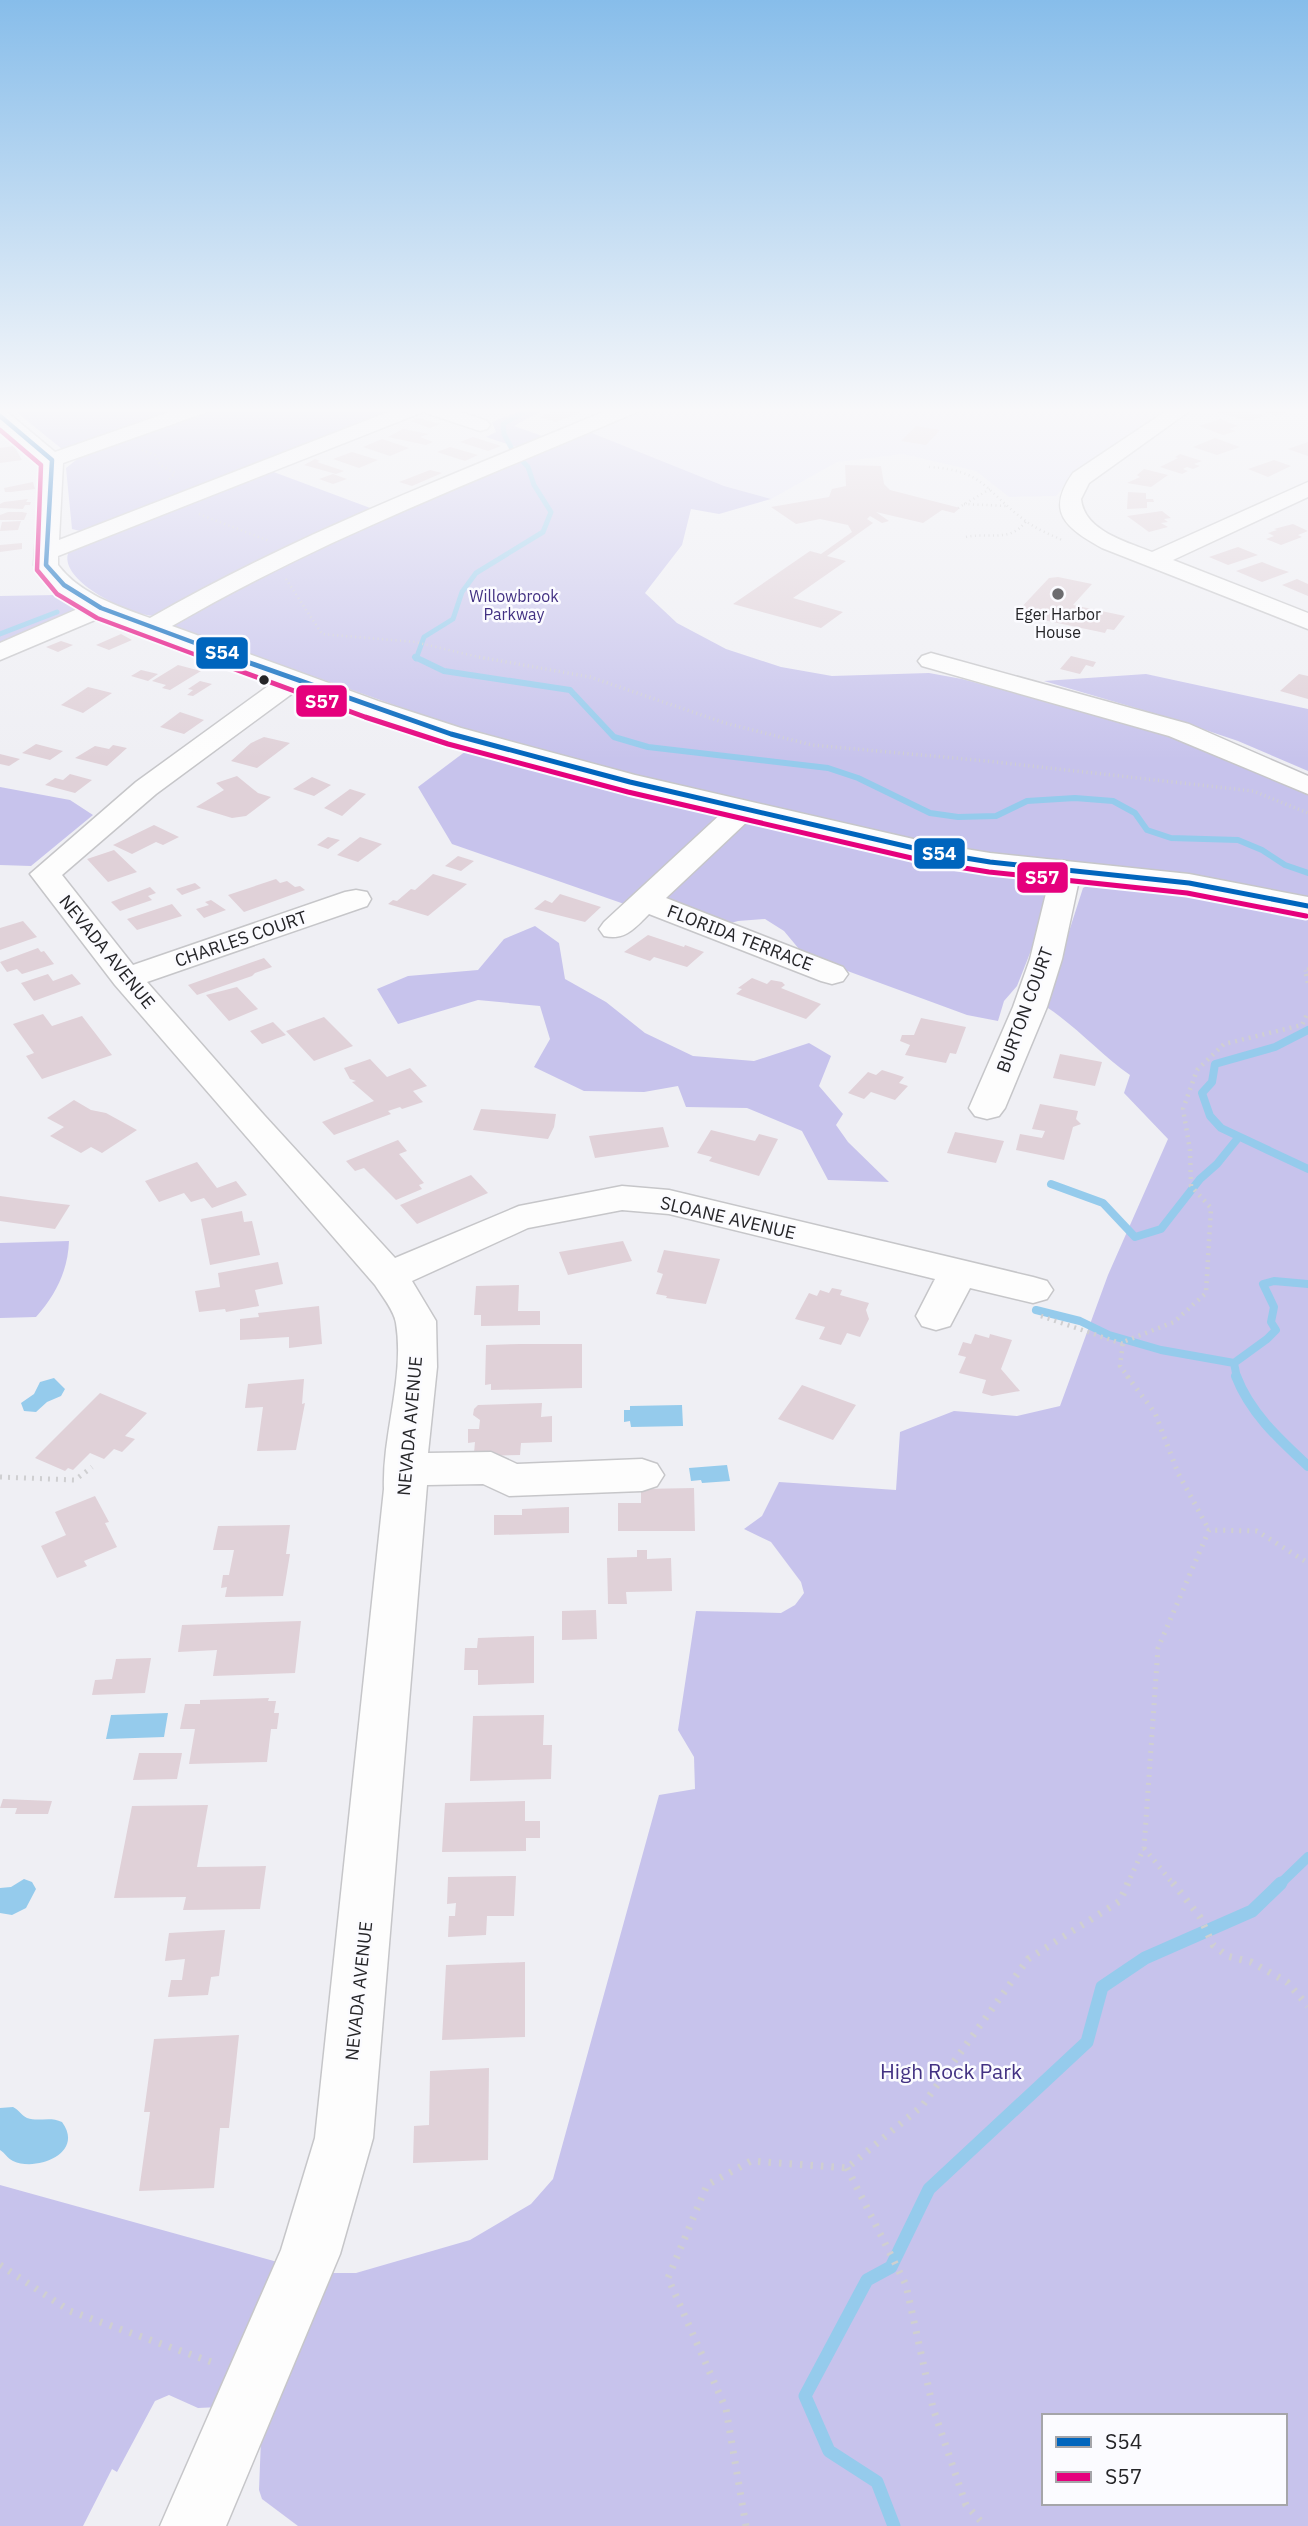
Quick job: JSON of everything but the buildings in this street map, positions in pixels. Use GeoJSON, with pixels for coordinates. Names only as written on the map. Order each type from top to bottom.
{"type":"FeatureCollection","features":[{"type":"Feature","properties":{"kind":"street"},"geometry":{"type":"LineString","coordinates":[[48,525],[46,565],[54,578],[70,591],[102,608],[471,740],[934,853],[990,862],[1188,883],[1308,905]]}},
{"type":"Feature","properties":{"kind":"street"},"geometry":{"type":"LineString","coordinates":[[46,553],[118,525]]}},
{"type":"Feature","properties":{"kind":"street"},"geometry":{"type":"LineString","coordinates":[[154,626],[268,563],[357,525]]}},
{"type":"Feature","properties":{"kind":"street"},"geometry":{"type":"LineString","coordinates":[[1084,525],[1094,534],[1129,551],[1308,622]]}},
{"type":"Feature","properties":{"kind":"street"},"geometry":{"type":"LineString","coordinates":[[1154,559],[1228,525]]}},
{"type":"Feature","properties":{"kind":"street"},"geometry":{"type":"LineString","coordinates":[[0,652],[102,608]]}},
{"type":"Feature","properties":{"kind":"street"},"geometry":{"type":"LineString","coordinates":[[931,661],[1179,730],[1308,786]]}},
{"type":"Feature","properties":{"kind":"street","name":"NEVADA AVENUE"},"geometry":{"type":"LineString","coordinates":[[193,2526],[310,2254],[344,2138],[417,1367],[416,1321],[389,1276],[251,1123],[126,978],[45,874],[146,788],[295,679]]}},
{"type":"Feature","properties":{"kind":"street","name":"FLORIDA TERRACE"},"geometry":{"type":"LineString","coordinates":[[615,929],[647,902],[744,808]]}},
{"type":"Feature","properties":{"kind":"street","name":"BURTON COURT"},"geometry":{"type":"LineString","coordinates":[[987,1108],[1030,1007],[1046,959],[1067,869]]}},
{"type":"Feature","properties":{"kind":"street","name":"CHARLES COURT"},"geometry":{"type":"LineString","coordinates":[[126,978],[356,899]]}},
{"type":"Feature","properties":{"kind":"street","name":"FLORIDA TERRACE"},"geometry":{"type":"LineString","coordinates":[[647,902],[832,974]]}},
{"type":"Feature","properties":{"kind":"street","name":"SLOANE AVENUE"},"geometry":{"type":"LineString","coordinates":[[389,1276],[519,1218],[622,1198],[668,1202],[1033,1290]]}},
{"type":"Feature","properties":{"kind":"street"},"geometry":{"type":"LineString","coordinates":[[936,1316],[957,1273]]}},
{"type":"Feature","properties":{"kind":"street"},"geometry":{"type":"LineString","coordinates":[[405,1480],[489,1488],[509,1480],[642,1475]]}},
{"type":"Feature","properties":{"kind":"path"},"geometry":{"type":"LineString","coordinates":[[223,525],[276,544]]}},
{"type":"Feature","properties":{"kind":"path"},"geometry":{"type":"LineString","coordinates":[[965,537],[1007,535],[1019,531],[1023,525]]}},
{"type":"Feature","properties":{"kind":"path"},"geometry":{"type":"LineString","coordinates":[[1034,525],[1067,542]]}},
{"type":"Feature","properties":{"kind":"path"},"geometry":{"type":"LineString","coordinates":[[285,579],[322,634],[415,642],[517,666],[590,677],[724,723],[812,745],[987,761],[1253,791],[1308,813]]}},
{"type":"Feature","properties":{"kind":"path"},"geometry":{"type":"LineString","coordinates":[[1308,969],[1305,969],[1308,984]]}},
{"type":"Feature","properties":{"kind":"path"},"geometry":{"type":"LineString","coordinates":[[1033,1290],[1034,1314],[1123,1343],[1174,1322],[1206,1293],[1211,1208],[1191,1186],[1190,1150],[1183,1109],[1197,1070],[1224,1044],[1302,1026],[1308,1012]]}},
{"type":"Feature","properties":{"kind":"path"},"geometry":{"type":"LineString","coordinates":[[1123,1343],[1121,1366],[1155,1413],[1178,1473],[1209,1530]]}},
{"type":"Feature","properties":{"kind":"path"},"geometry":{"type":"LineString","coordinates":[[0,1477],[75,1480],[92,1467]]}},
{"type":"Feature","properties":{"kind":"path"},"geometry":{"type":"LineString","coordinates":[[1209,1530],[1257,1531],[1308,1563]]}},
{"type":"Feature","properties":{"kind":"path"},"geometry":{"type":"LineString","coordinates":[[746,2526],[726,2409],[668,2278],[707,2185],[751,2161],[847,2168],[922,2106],[1028,1959],[1120,1901],[1144,1848],[1158,1648],[1209,1530]]}},
{"type":"Feature","properties":{"kind":"path"},"geometry":{"type":"LineString","coordinates":[[1144,1848],[1200,1917],[1213,1945],[1227,1956],[1251,1962],[1287,1982],[1308,2006]]}},
{"type":"Feature","properties":{"kind":"path"},"geometry":{"type":"LineString","coordinates":[[847,2168],[905,2285],[933,2408],[966,2505],[985,2526]]}},
{"type":"Feature","properties":{"kind":"path"},"geometry":{"type":"LineString","coordinates":[[0,2265],[70,2311],[258,2379]]}},
{"type":"Feature","properties":{"kind":"green space"},"geometry":{"type":"Polygon","coordinates":[[[72,525],[102,525],[84,532],[72,529],[72,525]]]}},
{"type":"Feature","properties":{"kind":"green space"},"geometry":{"type":"Polygon","coordinates":[[[135,525],[353,525],[154,616],[113,603],[84,584],[73,573],[68,562],[69,551],[135,525]]]}},
{"type":"Feature","properties":{"kind":"green space","name":"Willowbrook Parkway"},"geometry":{"type":"Polygon","coordinates":[[[368,525],[687,525],[682,545],[645,593],[677,623],[726,649],[781,667],[832,676],[929,673],[962,679],[1122,721],[1175,738],[1308,792],[1308,897],[1204,876],[941,847],[637,775],[445,723],[174,627],[174,623],[268,568],[368,525]]]}},
{"type":"Feature","properties":{"kind":"green space"},"geometry":{"type":"Polygon","coordinates":[[[56,595],[82,608],[0,648],[0,596],[56,595]]]}},
{"type":"Feature","properties":{"kind":"green space"},"geometry":{"type":"Polygon","coordinates":[[[1146,674],[1308,709],[1308,771],[1238,741],[1044,681],[1146,674]]]}},
{"type":"Feature","properties":{"kind":"green space"},"geometry":{"type":"Polygon","coordinates":[[[470,748],[724,812],[630,906],[452,844],[418,787],[470,748]]]}},
{"type":"Feature","properties":{"kind":"green space"},"geometry":{"type":"Polygon","coordinates":[[[0,787],[70,800],[93,815],[31,866],[0,865],[0,787]]]}},
{"type":"Feature","properties":{"kind":"green space"},"geometry":{"type":"Polygon","coordinates":[[[752,820],[957,867],[1032,876],[1051,889],[1051,900],[1017,986],[1004,1001],[998,1021],[967,1015],[804,955],[784,931],[765,919],[738,921],[717,927],[685,914],[663,896],[745,822],[752,820]]]}},
{"type":"Feature","properties":{"kind":"green space","name":"High Rock Park"},"geometry":{"type":"Polygon","coordinates":[[[1104,881],[1204,892],[1308,913],[1308,2526],[298,2526],[262,2499],[259,2490],[261,2439],[329,2273],[356,2273],[470,2240],[531,2204],[553,2179],[659,1795],[695,1789],[694,1757],[678,1730],[696,1611],[781,1613],[795,1605],[804,1593],[801,1582],[771,1542],[744,1529],[762,1516],[779,1482],[896,1490],[900,1432],[954,1411],[1017,1416],[1060,1406],[1108,1275],[1168,1139],[1124,1093],[1130,1075],[1045,1006],[1083,888],[1104,881]]]}},
{"type":"Feature","properties":{"kind":"green space"},"geometry":{"type":"Polygon","coordinates":[[[535,926],[559,943],[565,979],[606,1002],[645,1033],[693,1056],[754,1061],[809,1043],[831,1056],[819,1086],[843,1114],[836,1125],[848,1142],[889,1182],[828,1180],[802,1131],[747,1108],[686,1107],[678,1086],[644,1092],[584,1091],[534,1067],[550,1039],[540,1006],[478,1000],[398,1024],[377,989],[408,976],[478,970],[504,939],[535,926]]]}},
{"type":"Feature","properties":{"kind":"green space"},"geometry":{"type":"Polygon","coordinates":[[[69,1241],[60,1282],[36,1317],[0,1318],[0,1243],[69,1241]]]}},
{"type":"Feature","properties":{"kind":"green space"},"geometry":{"type":"Polygon","coordinates":[[[0,2185],[281,2263],[219,2407],[198,2408],[169,2395],[155,2401],[117,2472],[112,2469],[83,2526],[0,2526],[0,2185]]]}},
{"type":"Feature","properties":{"kind":"water"},"geometry":{"type":"Polygon","coordinates":[[[54,1378],[65,1389],[61,1396],[47,1402],[36,1412],[24,1411],[21,1403],[34,1394],[40,1382],[54,1378]]]}},
{"type":"Feature","properties":{"kind":"water"},"geometry":{"type":"Polygon","coordinates":[[[682,1405],[683,1426],[631,1427],[630,1421],[624,1422],[624,1410],[630,1410],[630,1406],[682,1405]]]}},
{"type":"Feature","properties":{"kind":"water"},"geometry":{"type":"Polygon","coordinates":[[[727,1465],[730,1481],[691,1481],[689,1468],[727,1465]]]}},
{"type":"Feature","properties":{"kind":"water"},"geometry":{"type":"Polygon","coordinates":[[[168,1713],[164,1737],[106,1739],[111,1715],[168,1713]]]}},
{"type":"Feature","properties":{"kind":"water"},"geometry":{"type":"Polygon","coordinates":[[[24,1879],[32,1882],[36,1889],[26,1908],[12,1915],[0,1913],[0,1888],[11,1887],[24,1879]]]}},
{"type":"Feature","properties":{"kind":"water"},"geometry":{"type":"Polygon","coordinates":[[[13,2107],[27,2118],[62,2122],[67,2133],[67,2143],[63,2151],[45,2162],[34,2164],[23,2164],[9,2158],[0,2150],[0,2108],[13,2107]]]}},
{"type":"Feature","properties":{"kind":"waterway"},"geometry":{"type":"LineString","coordinates":[[416,658],[424,637],[453,619],[462,592],[476,573],[543,532],[546,525]]}},
{"type":"Feature","properties":{"kind":"waterway"},"geometry":{"type":"LineString","coordinates":[[0,634],[57,612]]}},
{"type":"Feature","properties":{"kind":"waterway"},"geometry":{"type":"LineString","coordinates":[[416,658],[444,671],[570,690],[614,737],[648,747],[828,768],[858,778],[930,813],[958,817],[996,816],[1027,801],[1075,798],[1113,801],[1135,813],[1147,830],[1171,838],[1238,840],[1262,850],[1285,865],[1308,873]]}},
{"type":"Feature","properties":{"kind":"waterway"},"geometry":{"type":"LineString","coordinates":[[1308,1030],[1275,1047],[1215,1064],[1212,1082],[1202,1093],[1210,1116],[1221,1128],[1308,1169]]}},
{"type":"Feature","properties":{"kind":"waterway"},"geometry":{"type":"LineString","coordinates":[[1051,1184],[1103,1203],[1135,1237],[1161,1229],[1200,1179],[1217,1164],[1238,1138]]}},
{"type":"Feature","properties":{"kind":"waterway"},"geometry":{"type":"LineString","coordinates":[[1234,1363],[1276,1330],[1271,1322],[1274,1307],[1263,1284],[1274,1281],[1308,1284]]}},
{"type":"Feature","properties":{"kind":"waterway"},"geometry":{"type":"LineString","coordinates":[[1036,1310],[1080,1321],[1109,1335],[1161,1350],[1234,1363]]}},
{"type":"Feature","properties":{"kind":"waterway"},"geometry":{"type":"LineString","coordinates":[[1234,1363],[1237,1378]]}},
{"type":"Feature","properties":{"kind":"waterway"},"geometry":{"type":"LineString","coordinates":[[1236,1376],[1258,1414],[1308,1466]]}},
{"type":"Feature","properties":{"kind":"waterway"},"geometry":{"type":"LineString","coordinates":[[1279,1885],[1308,1857]]}},
{"type":"Feature","properties":{"kind":"waterway"},"geometry":{"type":"LineString","coordinates":[[894,2526],[877,2482],[829,2451],[805,2396],[867,2280],[891,2267],[929,2189],[1087,2042],[1102,1987],[1145,1958],[1252,1911],[1281,1883]]}},
{"type":"Feature","properties":{"kind":"transit line","name":"S57"},"geometry":{"type":"LineString","coordinates":[[39,525],[37,570],[57,594],[97,618],[365,717],[448,744],[628,792],[933,863],[989,872],[1187,893],[1306,916]]}},
{"type":"Feature","properties":{"kind":"transit line","name":"S54"},"geometry":{"type":"LineString","coordinates":[[48,525],[46,565],[64,585],[101,608],[369,707],[451,734],[630,782],[935,853],[990,862],[1189,883],[1308,906]]}},
{"type":"Feature","properties":{"kind":"place","name":"Eger Harbor House"},"geometry":{"type":"Point","coordinates":[1058,594]}}]}
